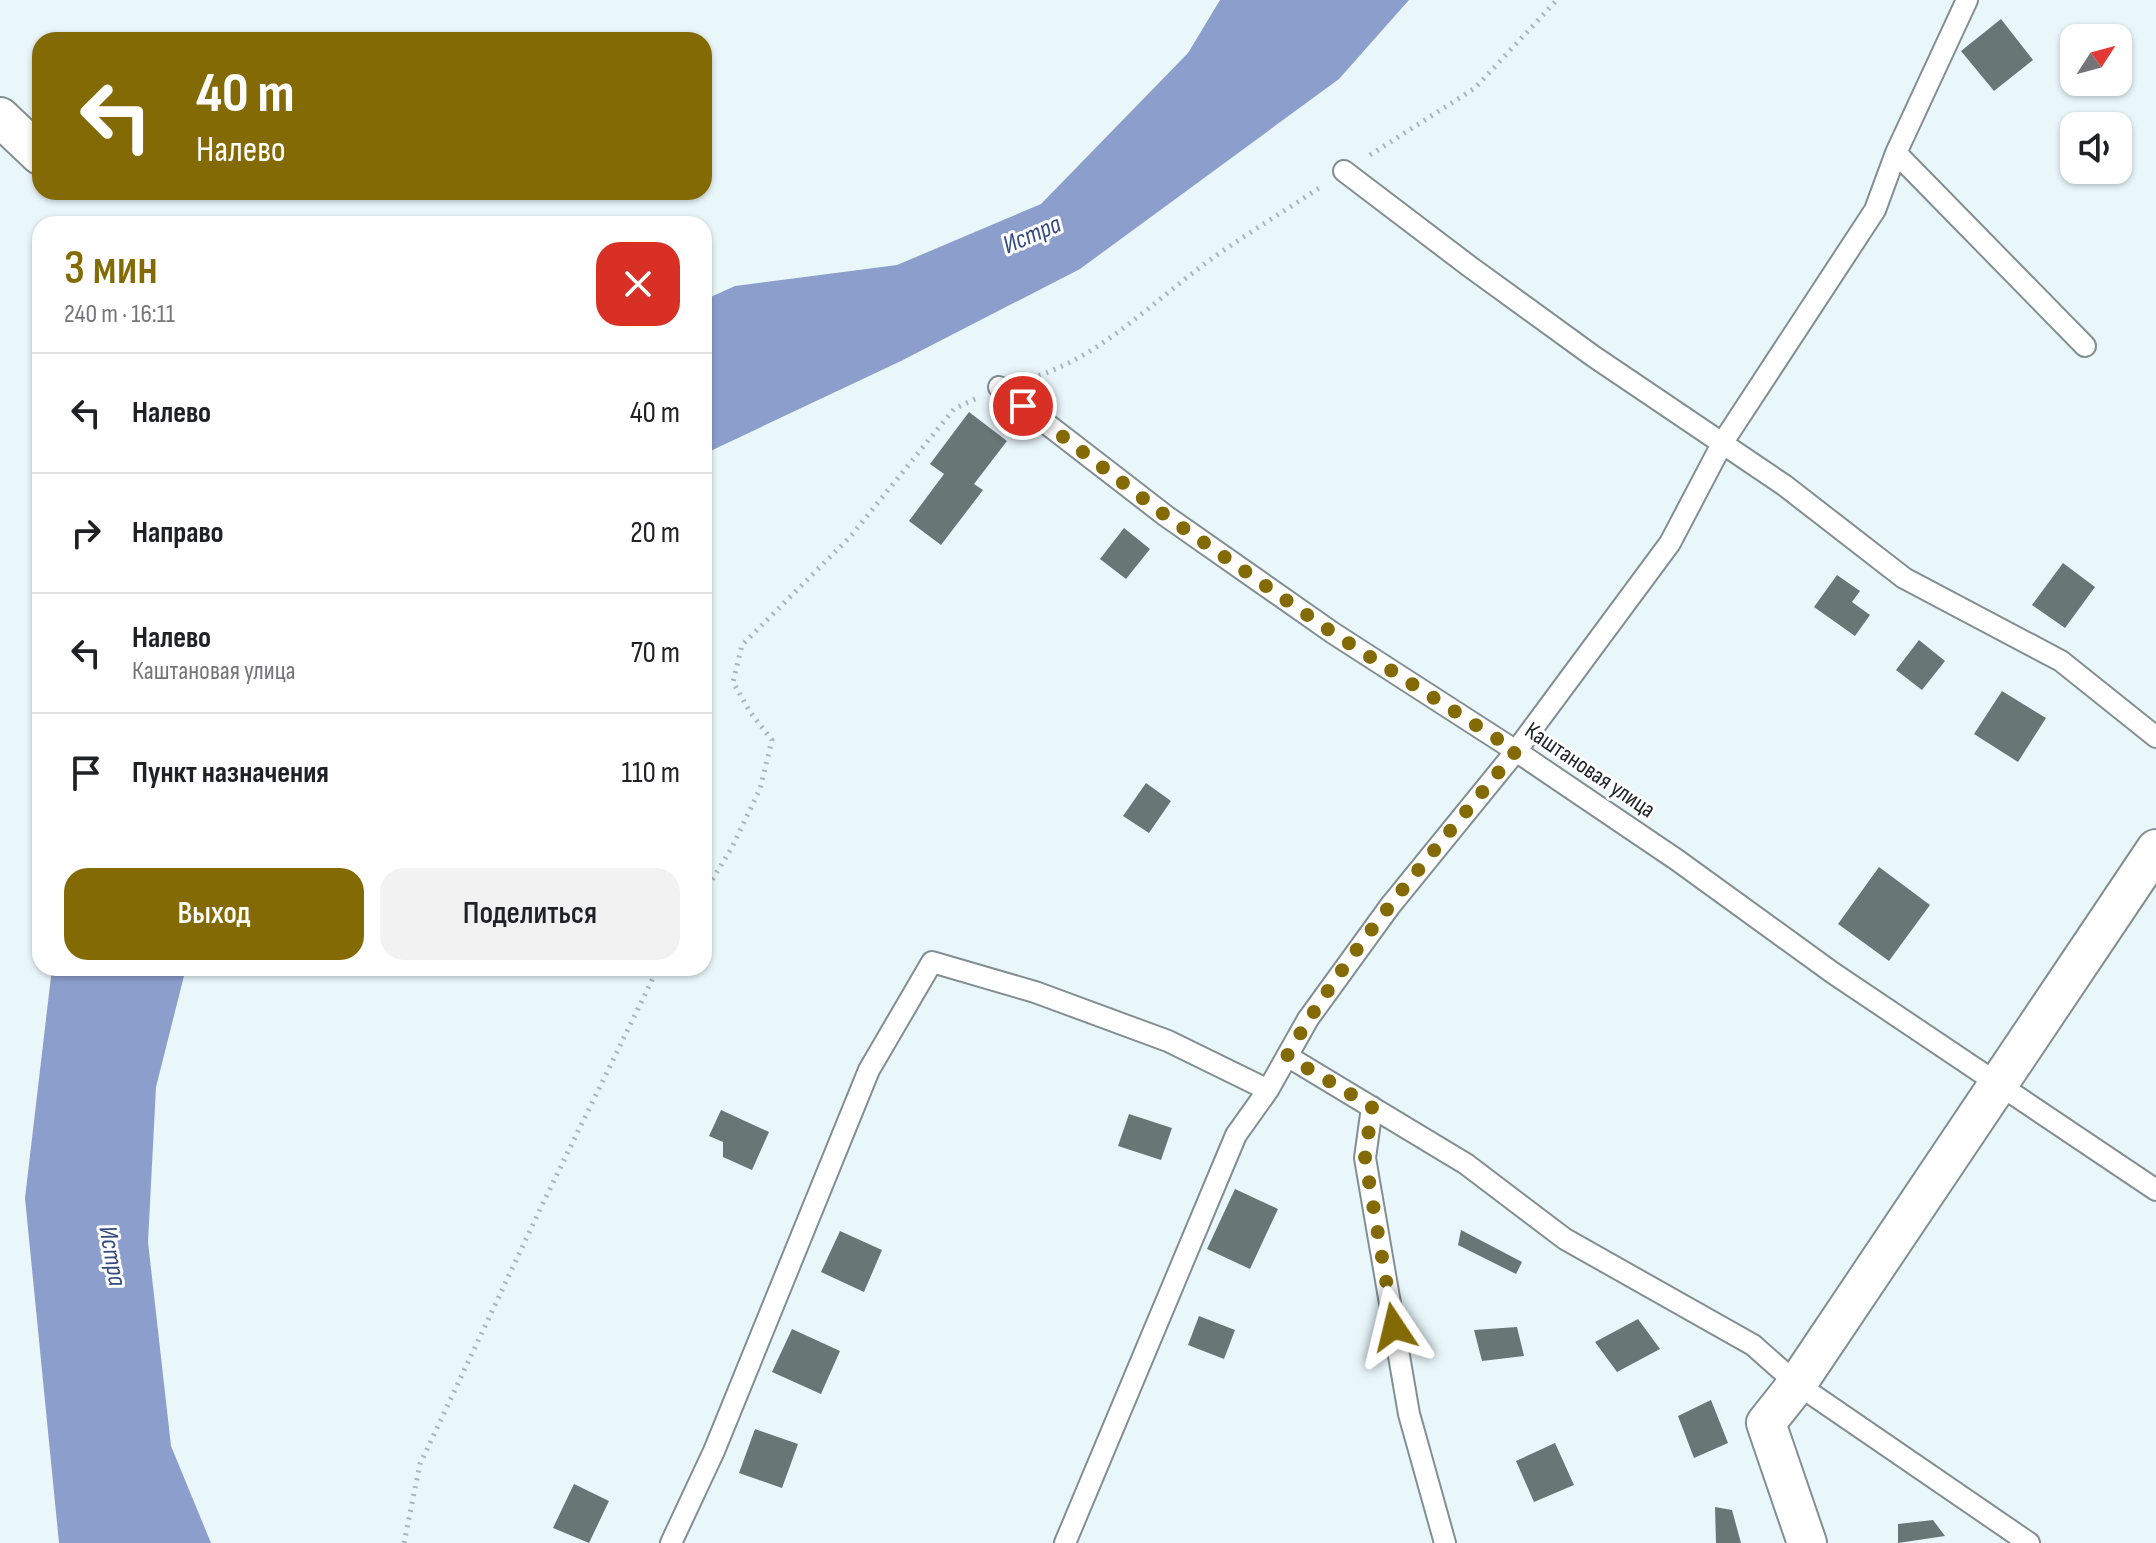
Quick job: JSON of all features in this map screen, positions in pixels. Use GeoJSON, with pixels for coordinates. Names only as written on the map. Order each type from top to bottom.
{"type":"FeatureCollection","features":[{"type":"Feature","properties":{"kind":"street"},"geometry":{"type":"LineString","coordinates":[[0,117],[32,147]]}},
{"type":"Feature","properties":{"kind":"street"},"geometry":{"type":"LineString","coordinates":[[1807,1543],[1766,1423],[1797,1384],[2156,849]]}},
{"type":"Feature","properties":{"kind":"lane"},"geometry":{"type":"LineString","coordinates":[[1065,1543],[1236,1135],[1268,1090],[1308,1019],[1390,906],[1516,751],[1670,543],[1723,442],[1875,210],[1896,153],[1967,0]]}},
{"type":"Feature","properties":{"kind":"lane"},"geometry":{"type":"LineString","coordinates":[[1896,153],[2085,346]]}},
{"type":"Feature","properties":{"kind":"lane"},"geometry":{"type":"LineString","coordinates":[[1344,171],[1593,356],[1784,485],[1904,578],[2061,661],[2156,737]]}},
{"type":"Feature","properties":{"kind":"lane","name":"Каштановая улица"},"geometry":{"type":"LineString","coordinates":[[999,387],[1166,516],[1333,633],[1516,751],[1677,860],[1833,973],[2156,1190]]}},
{"type":"Feature","properties":{"kind":"lane"},"geometry":{"type":"LineString","coordinates":[[671,1543],[714,1451],[869,1070],[932,962],[1035,992],[1168,1041],[1268,1090]]}},
{"type":"Feature","properties":{"kind":"lane"},"geometry":{"type":"LineString","coordinates":[[1287,1056],[1466,1164],[1565,1239],[1753,1345],[1797,1384],[2029,1543]]}},
{"type":"Feature","properties":{"kind":"lane"},"geometry":{"type":"LineString","coordinates":[[1372,1107],[1365,1158],[1409,1414],[1445,1543]]}},
{"type":"Feature","properties":{"kind":"path"},"geometry":{"type":"LineString","coordinates":[[404,1543],[420,1464],[550,1187],[654,976]]}},
{"type":"Feature","properties":{"kind":"water","name":"Истра"},"geometry":{"type":"Polygon","coordinates":[[[1220,0],[1409,0],[1339,79],[1080,269],[901,361],[712,450],[712,296],[735,286],[897,265],[1041,204],[1188,53],[1220,0]]]}},
{"type":"Feature","properties":{"kind":"water","name":"Истра"},"geometry":{"type":"Polygon","coordinates":[[[51,976],[184,976],[156,1087],[148,1242],[171,1446],[211,1543],[59,1543],[25,1198],[51,976]]]}},
{"type":"Feature","properties":{"kind":"building"},"geometry":{"type":"Polygon","coordinates":[[[2001,19],[2033,60],[1994,91],[1961,51],[2001,19]]]}},
{"type":"Feature","properties":{"kind":"building"},"geometry":{"type":"Polygon","coordinates":[[[969,412],[1007,441],[974,484],[983,490],[941,545],[909,521],[944,474],[930,464],[969,412]]]}},
{"type":"Feature","properties":{"kind":"building"},"geometry":{"type":"Polygon","coordinates":[[[1124,528],[1150,549],[1126,579],[1100,559],[1124,528]]]}},
{"type":"Feature","properties":{"kind":"building"},"geometry":{"type":"Polygon","coordinates":[[[2063,563],[2095,587],[2065,628],[2032,605],[2063,563]]]}},
{"type":"Feature","properties":{"kind":"building"},"geometry":{"type":"Polygon","coordinates":[[[1837,575],[1860,591],[1852,602],[1870,615],[1855,636],[1814,607],[1837,575]]]}},
{"type":"Feature","properties":{"kind":"building"},"geometry":{"type":"Polygon","coordinates":[[[1919,640],[1945,661],[1922,690],[1896,670],[1919,640]]]}},
{"type":"Feature","properties":{"kind":"building"},"geometry":{"type":"Polygon","coordinates":[[[2002,691],[2046,718],[2018,762],[1974,734],[2002,691]]]}},
{"type":"Feature","properties":{"kind":"building"},"geometry":{"type":"Polygon","coordinates":[[[1146,783],[1171,801],[1149,833],[1123,816],[1146,783]]]}},
{"type":"Feature","properties":{"kind":"building"},"geometry":{"type":"Polygon","coordinates":[[[1879,867],[1930,905],[1889,961],[1838,924],[1879,867]]]}},
{"type":"Feature","properties":{"kind":"building"},"geometry":{"type":"Polygon","coordinates":[[[721,1110],[769,1132],[752,1170],[723,1157],[723,1142],[709,1136],[721,1110]]]}},
{"type":"Feature","properties":{"kind":"building"},"geometry":{"type":"Polygon","coordinates":[[[1129,1114],[1172,1128],[1161,1160],[1118,1146],[1129,1114]]]}},
{"type":"Feature","properties":{"kind":"building"},"geometry":{"type":"Polygon","coordinates":[[[1235,1189],[1278,1209],[1250,1269],[1207,1249],[1235,1189]]]}},
{"type":"Feature","properties":{"kind":"building"},"geometry":{"type":"Polygon","coordinates":[[[1461,1230],[1522,1262],[1516,1274],[1458,1245],[1461,1230]]]}},
{"type":"Feature","properties":{"kind":"building"},"geometry":{"type":"Polygon","coordinates":[[[840,1231],[882,1250],[864,1292],[821,1272],[840,1231]]]}},
{"type":"Feature","properties":{"kind":"building"},"geometry":{"type":"Polygon","coordinates":[[[1199,1316],[1235,1330],[1224,1359],[1188,1345],[1199,1316]]]}},
{"type":"Feature","properties":{"kind":"building"},"geometry":{"type":"Polygon","coordinates":[[[1638,1319],[1660,1349],[1617,1372],[1595,1342],[1638,1319]]]}},
{"type":"Feature","properties":{"kind":"building"},"geometry":{"type":"Polygon","coordinates":[[[1517,1327],[1524,1356],[1482,1361],[1474,1330],[1517,1327]]]}},
{"type":"Feature","properties":{"kind":"building"},"geometry":{"type":"Polygon","coordinates":[[[792,1329],[840,1351],[821,1394],[772,1372],[792,1329]]]}},
{"type":"Feature","properties":{"kind":"building"},"geometry":{"type":"Polygon","coordinates":[[[1711,1400],[1728,1443],[1694,1458],[1678,1416],[1711,1400]]]}},
{"type":"Feature","properties":{"kind":"building"},"geometry":{"type":"Polygon","coordinates":[[[755,1429],[798,1444],[782,1488],[739,1473],[755,1429]]]}},
{"type":"Feature","properties":{"kind":"building"},"geometry":{"type":"Polygon","coordinates":[[[1555,1443],[1574,1485],[1534,1502],[1516,1461],[1555,1443]]]}},
{"type":"Feature","properties":{"kind":"building"},"geometry":{"type":"Polygon","coordinates":[[[574,1484],[609,1501],[589,1543],[553,1528],[574,1484]]]}},
{"type":"Feature","properties":{"kind":"building"},"geometry":{"type":"Polygon","coordinates":[[[1715,1507],[1732,1510],[1741,1543],[1716,1543],[1715,1507]]]}},
{"type":"Feature","properties":{"kind":"building"},"geometry":{"type":"Polygon","coordinates":[[[1933,1520],[1945,1536],[1898,1543],[1898,1524],[1933,1520]]]}},
{"type":"Feature","properties":{"kind":"route"},"geometry":{"type":"LineString","coordinates":[[1023,406],[1166,516],[1333,633],[1516,751],[1390,906],[1308,1019],[1287,1056],[1372,1107],[1365,1158],[1394,1327]]}}]}
